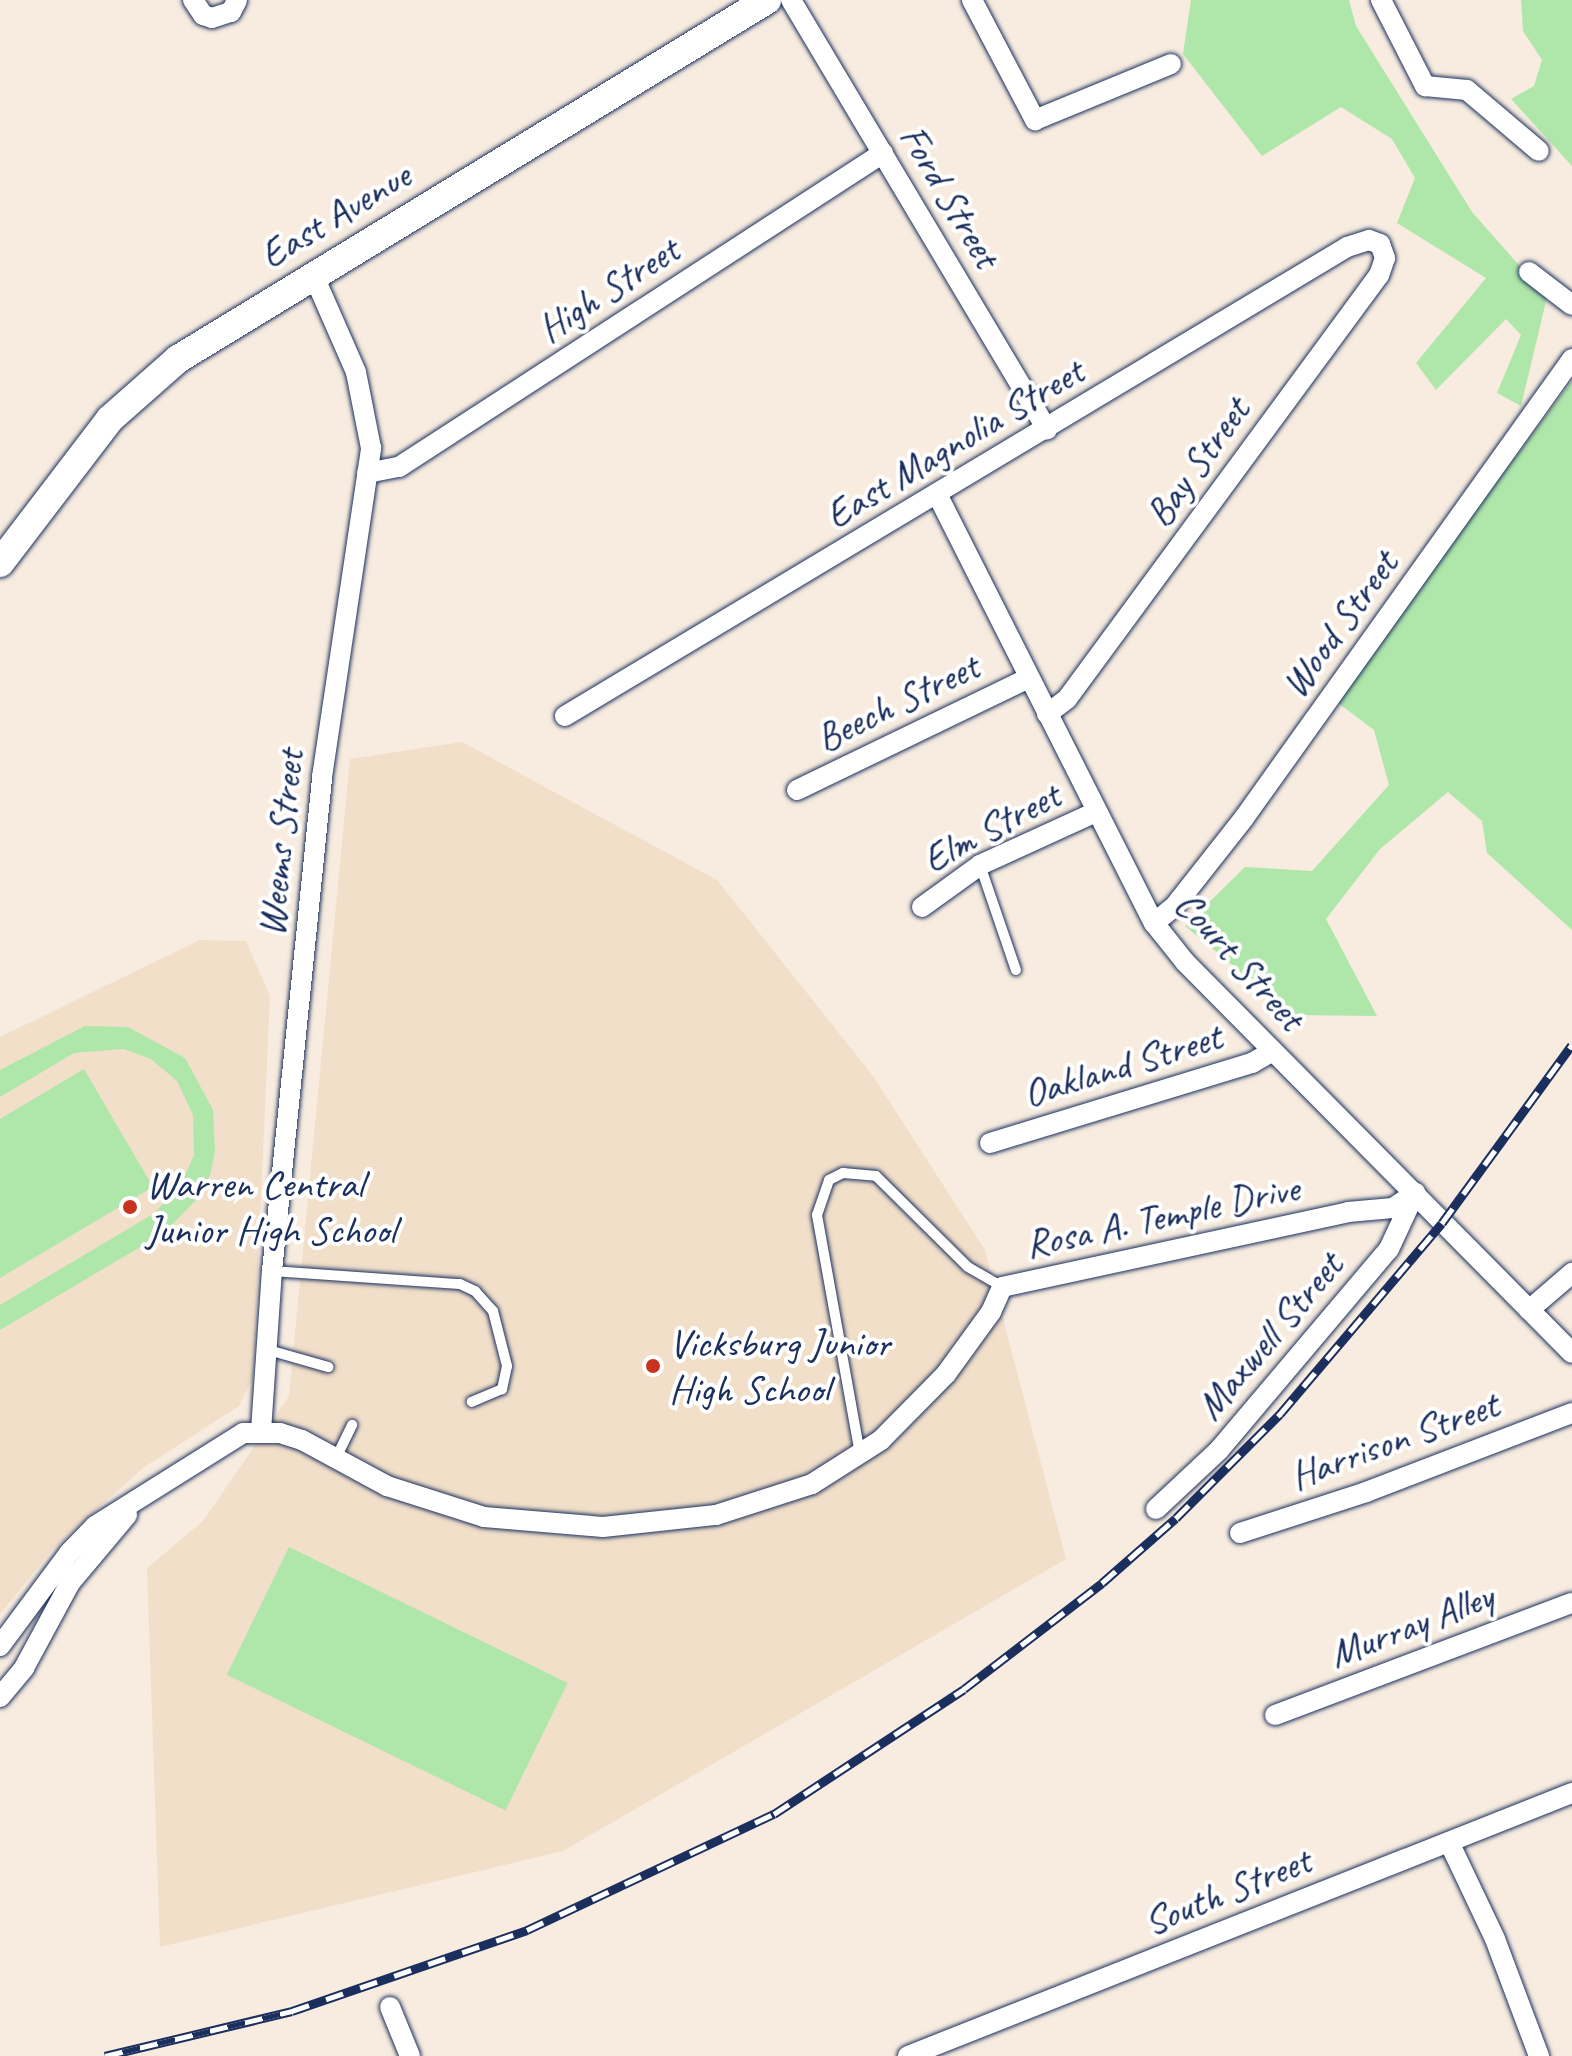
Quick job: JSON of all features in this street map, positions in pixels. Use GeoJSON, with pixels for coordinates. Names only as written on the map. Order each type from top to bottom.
{"type":"FeatureCollection","features":[{"type":"Feature","properties":{"kind":"street"},"geometry":{"type":"LineString","coordinates":[[193,0],[203,15],[212,18],[231,12],[237,0]]}},
{"type":"Feature","properties":{"kind":"street","name":"East Avenue"},"geometry":{"type":"LineString","coordinates":[[0,563],[135,394],[178,359],[767,0]]}},
{"type":"Feature","properties":{"kind":"street","name":"Ford Street"},"geometry":{"type":"LineString","coordinates":[[791,0],[1047,429]]}},
{"type":"Feature","properties":{"kind":"street"},"geometry":{"type":"LineString","coordinates":[[972,0],[1035,120],[1171,64]]}},
{"type":"Feature","properties":{"kind":"street"},"geometry":{"type":"LineString","coordinates":[[1381,0],[1425,86],[1467,90],[1517,127],[1539,151]]}},
{"type":"Feature","properties":{"kind":"street","name":"High Street"},"geometry":{"type":"LineString","coordinates":[[367,473],[399,467],[883,153]]}},
{"type":"Feature","properties":{"kind":"street","name":"East Magnolia Street"},"geometry":{"type":"LineString","coordinates":[[565,716],[938,496],[1347,247],[1369,240],[1380,244]]}},
{"type":"Feature","properties":{"kind":"street","name":"Bay Street"},"geometry":{"type":"LineString","coordinates":[[1047,714],[1067,699],[1379,275],[1385,258],[1380,244]]}},
{"type":"Feature","properties":{"kind":"street"},"geometry":{"type":"LineString","coordinates":[[1529,272],[1572,305]]}},
{"type":"Feature","properties":{"kind":"street","name":"Weems Street"},"geometry":{"type":"LineString","coordinates":[[261,1431],[272,1271],[322,777],[367,473],[368,416],[340,328],[313,274]]}},
{"type":"Feature","properties":{"kind":"street","name":"Wood Street"},"geometry":{"type":"LineString","coordinates":[[1154,923],[1174,907],[1244,818],[1572,359]]}},
{"type":"Feature","properties":{"kind":"street","name":"Court Street"},"geometry":{"type":"LineString","coordinates":[[938,496],[1154,923],[1273,1051],[1572,1353]]}},
{"type":"Feature","properties":{"kind":"street","name":"Beech Street"},"geometry":{"type":"LineString","coordinates":[[797,790],[1029,678]]}},
{"type":"Feature","properties":{"kind":"street","name":"Elm Street"},"geometry":{"type":"LineString","coordinates":[[922,907],[980,865],[1096,812]]}},
{"type":"Feature","properties":{"kind":"street","name":"Oakland Street"},"geometry":{"type":"LineString","coordinates":[[990,1143],[1252,1063],[1273,1051]]}},
{"type":"Feature","properties":{"kind":"street","name":"Rosa A. Temple Drive"},"geometry":{"type":"LineString","coordinates":[[0,1646],[77,1544],[95,1526],[141,1500],[227,1438],[261,1431],[302,1440],[387,1486],[439,1506],[484,1517],[603,1527],[716,1515],[764,1504],[861,1456],[912,1413],[946,1374],[991,1312],[1002,1287],[1348,1212],[1393,1208],[1415,1193]]}},
{"type":"Feature","properties":{"kind":"street","name":"Maxwell Street"},"geometry":{"type":"LineString","coordinates":[[1156,1509],[1219,1450],[1389,1249],[1415,1193]]}},
{"type":"Feature","properties":{"kind":"street"},"geometry":{"type":"LineString","coordinates":[[1529,1310],[1572,1273]]}},
{"type":"Feature","properties":{"kind":"street","name":"Harrison Street"},"geometry":{"type":"LineString","coordinates":[[1240,1533],[1366,1492],[1572,1413]]}},
{"type":"Feature","properties":{"kind":"street","name":"Rosa A. Temple Drive"},"geometry":{"type":"LineString","coordinates":[[0,1697],[24,1668],[70,1583],[141,1500]]}},
{"type":"Feature","properties":{"kind":"street","name":"Murray Alley"},"geometry":{"type":"LineString","coordinates":[[1275,1715],[1572,1603]]}},
{"type":"Feature","properties":{"kind":"street","name":"South Street"},"geometry":{"type":"LineString","coordinates":[[908,2056],[1572,1793]]}},
{"type":"Feature","properties":{"kind":"street"},"geometry":{"type":"LineString","coordinates":[[1449,1842],[1495,1939],[1539,2056]]}},
{"type":"Feature","properties":{"kind":"street"},"geometry":{"type":"LineString","coordinates":[[390,2007],[410,2056]]}},
{"type":"Feature","properties":{"kind":"lane"},"geometry":{"type":"LineString","coordinates":[[980,865],[1016,970]]}},
{"type":"Feature","properties":{"kind":"lane"},"geometry":{"type":"LineString","coordinates":[[861,1456],[817,1215],[829,1180],[843,1173],[876,1176],[968,1267],[1002,1287]]}},
{"type":"Feature","properties":{"kind":"lane"},"geometry":{"type":"LineString","coordinates":[[272,1271],[460,1284],[475,1291],[498,1324],[507,1366],[502,1389],[472,1402]]}},
{"type":"Feature","properties":{"kind":"lane"},"geometry":{"type":"LineString","coordinates":[[265,1349],[328,1367]]}},
{"type":"Feature","properties":{"kind":"lane"},"geometry":{"type":"LineString","coordinates":[[336,1458],[352,1425]]}},
{"type":"Feature","properties":{"kind":"shaded area","name":"Vicksburg Junior High School"},"geometry":{"type":"Polygon","coordinates":[[[462,742],[717,880],[873,1076],[985,1250],[1066,1559],[563,1851],[160,1947],[147,1568],[203,1521],[289,1396],[350,759],[462,742]]]}},
{"type":"Feature","properties":{"kind":"shaded area","name":"Warren Central Junior High School"},"geometry":{"type":"Polygon","coordinates":[[[200,940],[246,941],[270,996],[253,1378],[239,1406],[143,1468],[53,1549],[0,1614],[0,1037],[200,940]]]}},
{"type":"Feature","properties":{"kind":"green space"},"geometry":{"type":"Polygon","coordinates":[[[1191,0],[1349,0],[1356,26],[1472,212],[1547,297],[1521,406],[1497,393],[1521,335],[1506,319],[1436,390],[1416,363],[1486,278],[1397,223],[1415,178],[1392,139],[1341,107],[1262,156],[1183,54],[1191,0]]]}},
{"type":"Feature","properties":{"kind":"green space"},"geometry":{"type":"Polygon","coordinates":[[[1521,0],[1572,0],[1572,166],[1511,99],[1534,86],[1542,60],[1523,31],[1521,0]]]}},
{"type":"Feature","properties":{"kind":"green space"},"geometry":{"type":"Polygon","coordinates":[[[1572,381],[1572,930],[1487,853],[1482,821],[1448,792],[1380,849],[1326,919],[1377,1016],[1293,1015],[1185,926],[1245,867],[1312,871],[1389,785],[1374,730],[1334,700],[1572,381]]]}},
{"type":"Feature","properties":{"kind":"green space"},"geometry":{"type":"Polygon","coordinates":[[[85,1026],[128,1027],[185,1058],[213,1110],[215,1152],[210,1175],[197,1199],[164,1233],[0,1330],[0,1305],[153,1214],[180,1187],[194,1155],[193,1115],[177,1081],[151,1059],[123,1049],[74,1053],[0,1097],[0,1070],[85,1026]]]}},
{"type":"Feature","properties":{"kind":"green space"},"geometry":{"type":"Polygon","coordinates":[[[84,1069],[153,1187],[0,1278],[0,1119],[84,1069]]]}},
{"type":"Feature","properties":{"kind":"green space"},"geometry":{"type":"Polygon","coordinates":[[[289,1547],[568,1683],[505,1811],[227,1675],[289,1547]]]}},
{"type":"Feature","properties":{"kind":"railway"},"geometry":{"type":"LineString","coordinates":[[105,2056],[292,2011],[527,1930],[774,1814],[964,1689],[1102,1583],[1176,1518],[1280,1414],[1442,1223],[1572,1045]]}},
{"type":"Feature","properties":{"kind":"place","name":"Warren Central Junior High School"},"geometry":{"type":"Point","coordinates":[130,1207]}},
{"type":"Feature","properties":{"kind":"place","name":"Vicksburg Junior High School"},"geometry":{"type":"Point","coordinates":[653,1366]}}]}
